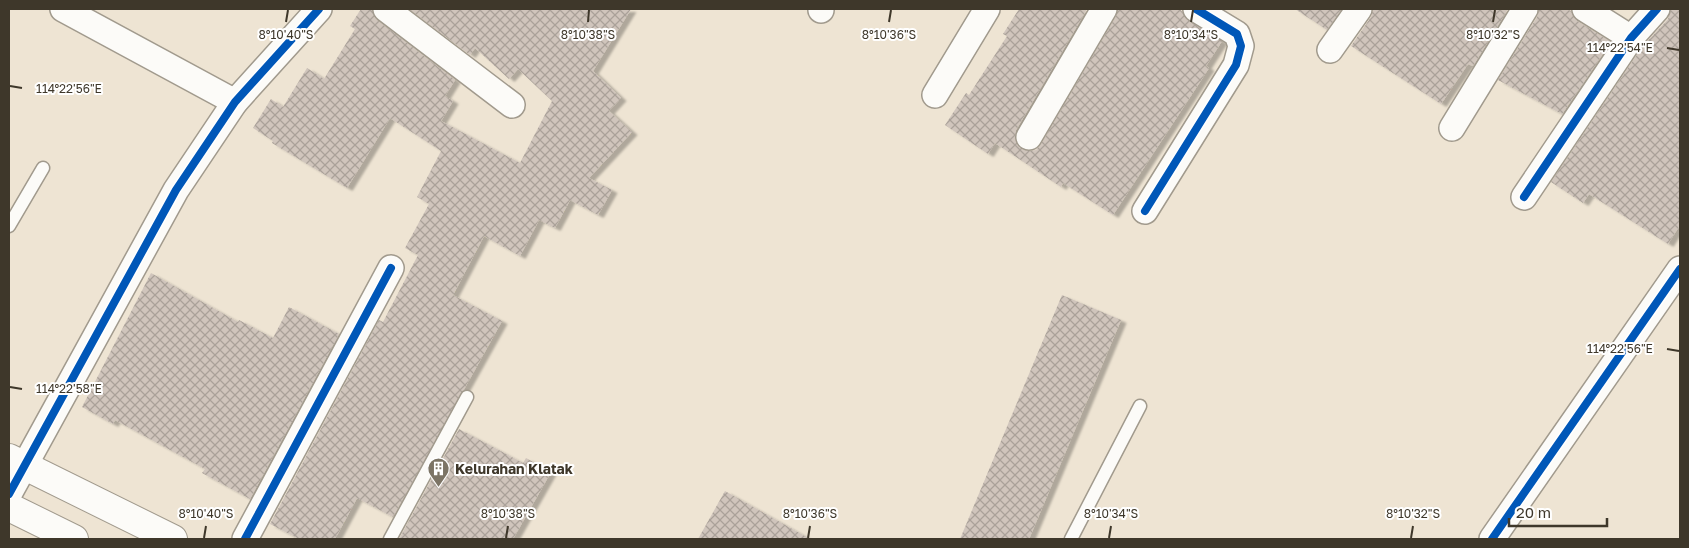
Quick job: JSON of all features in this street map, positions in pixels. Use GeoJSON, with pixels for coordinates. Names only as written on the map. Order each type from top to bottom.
{"type":"FeatureCollection","features":[{"type":"Feature","properties":{"kind":"highway"},"geometry":{"type":"LineString","coordinates":[[16,462],[173,539]]}},
{"type":"Feature","properties":{"kind":"highway"},"geometry":{"type":"LineString","coordinates":[[9,508],[74,539]]}},
{"type":"Feature","properties":{"kind":"street"},"geometry":{"type":"LineString","coordinates":[[63,9],[235,102]]}},
{"type":"Feature","properties":{"kind":"street"},"geometry":{"type":"LineString","coordinates":[[9,494],[16,462],[176,190],[235,102],[319,9]]}},
{"type":"Feature","properties":{"kind":"street"},"geometry":{"type":"LineString","coordinates":[[386,9],[512,105]]}},
{"type":"Feature","properties":{"kind":"street"},"geometry":{"type":"LineString","coordinates":[[935,95],[987,9]]}},
{"type":"Feature","properties":{"kind":"street"},"geometry":{"type":"LineString","coordinates":[[1029,137],[1104,9]]}},
{"type":"Feature","properties":{"kind":"street"},"geometry":{"type":"LineString","coordinates":[[1145,212],[1236,64],[1241,46],[1237,34],[1196,9]]}},
{"type":"Feature","properties":{"kind":"street"},"geometry":{"type":"LineString","coordinates":[[1330,50],[1359,9]]}},
{"type":"Feature","properties":{"kind":"street"},"geometry":{"type":"LineString","coordinates":[[1452,128],[1525,9]]}},
{"type":"Feature","properties":{"kind":"street"},"geometry":{"type":"LineString","coordinates":[[1585,9],[1631,38]]}},
{"type":"Feature","properties":{"kind":"street"},"geometry":{"type":"LineString","coordinates":[[1524,197],[1631,38],[1657,9]]}},
{"type":"Feature","properties":{"kind":"street"},"geometry":{"type":"LineString","coordinates":[[246,539],[391,268]]}},
{"type":"Feature","properties":{"kind":"street"},"geometry":{"type":"LineString","coordinates":[[1492,539],[1680,270]]}},
{"type":"Feature","properties":{"kind":"lane"},"geometry":{"type":"LineString","coordinates":[[9,226],[43,168]]}},
{"type":"Feature","properties":{"kind":"lane"},"geometry":{"type":"LineString","coordinates":[[390,539],[467,397]]}},
{"type":"Feature","properties":{"kind":"lane"},"geometry":{"type":"LineString","coordinates":[[1071,539],[1140,406]]}},
{"type":"Feature","properties":{"kind":"building"},"geometry":{"type":"Polygon","coordinates":[[[361,9],[372,9],[377,20],[455,80],[445,96],[453,101],[441,121],[520,163],[552,101],[518,69],[509,79],[475,48],[470,55],[409,9],[631,9],[593,71],[621,98],[609,111],[632,132],[589,178],[612,190],[598,215],[570,200],[555,228],[539,220],[520,256],[484,236],[453,295],[502,321],[393,517],[357,498],[335,539],[299,539],[270,524],[379,320],[383,322],[418,255],[405,248],[429,204],[417,197],[441,151],[390,118],[347,188],[272,143],[273,141],[253,128],[271,99],[283,107],[307,68],[324,79],[355,29],[350,26],[361,9]]]}},
{"type":"Feature","properties":{"kind":"building"},"geometry":{"type":"Polygon","coordinates":[[[1019,9],[1087,9],[1016,130],[1017,144],[1028,151],[1036,150],[1041,144],[1116,16],[1118,9],[1180,9],[1189,21],[1222,41],[1206,66],[1209,68],[1113,215],[1063,183],[1061,187],[995,143],[988,154],[945,125],[966,93],[969,95],[1007,36],[1003,34],[1019,9]]]}},
{"type":"Feature","properties":{"kind":"building"},"geometry":{"type":"Polygon","coordinates":[[[1295,9],[1342,9],[1327,30],[1295,9]]]}},
{"type":"Feature","properties":{"kind":"building"},"geometry":{"type":"Polygon","coordinates":[[[1373,9],[1508,9],[1473,66],[1468,64],[1441,104],[1351,46],[1371,17],[1373,9]]]}},
{"type":"Feature","properties":{"kind":"building"},"geometry":{"type":"Polygon","coordinates":[[[1539,9],[1567,9],[1571,11],[1577,21],[1611,42],[1562,114],[1498,80],[1537,17],[1539,9]]]}},
{"type":"Feature","properties":{"kind":"building"},"geometry":{"type":"Polygon","coordinates":[[[1671,9],[1680,9],[1680,225],[1668,244],[1589,194],[1583,203],[1551,182],[1642,47],[1668,19],[1671,9]]]}},
{"type":"Feature","properties":{"kind":"building"},"geometry":{"type":"Polygon","coordinates":[[[151,273],[238,322],[239,320],[273,338],[289,307],[339,334],[250,499],[202,473],[205,469],[115,420],[113,424],[82,407],[151,273]]]}},
{"type":"Feature","properties":{"kind":"building"},"geometry":{"type":"Polygon","coordinates":[[[1062,295],[1121,320],[1029,539],[960,539],[1062,295]]]}},
{"type":"Feature","properties":{"kind":"building"},"geometry":{"type":"Polygon","coordinates":[[[459,429],[523,463],[526,458],[551,472],[513,539],[399,539],[459,429]]]}},
{"type":"Feature","properties":{"kind":"building"},"geometry":{"type":"Polygon","coordinates":[[[725,491],[810,539],[698,539],[725,491]]]}},
{"type":"Feature","properties":{"kind":"cycle path"},"geometry":{"type":"LineString","coordinates":[[9,494],[176,190],[235,102],[319,9]]}},
{"type":"Feature","properties":{"kind":"cycle path"},"geometry":{"type":"LineString","coordinates":[[1145,211],[1236,65],[1241,46],[1237,34],[1196,9]]}},
{"type":"Feature","properties":{"kind":"cycle path"},"geometry":{"type":"LineString","coordinates":[[1524,197],[1631,38],[1657,9]]}},
{"type":"Feature","properties":{"kind":"cycle path"},"geometry":{"type":"LineString","coordinates":[[245,539],[391,268]]}},
{"type":"Feature","properties":{"kind":"cycle path"},"geometry":{"type":"LineString","coordinates":[[1492,539],[1680,269]]}},
{"type":"Feature","properties":{"kind":"place","name":"Kelurahan Klatak"},"geometry":{"type":"Point","coordinates":[439,488]}}]}
